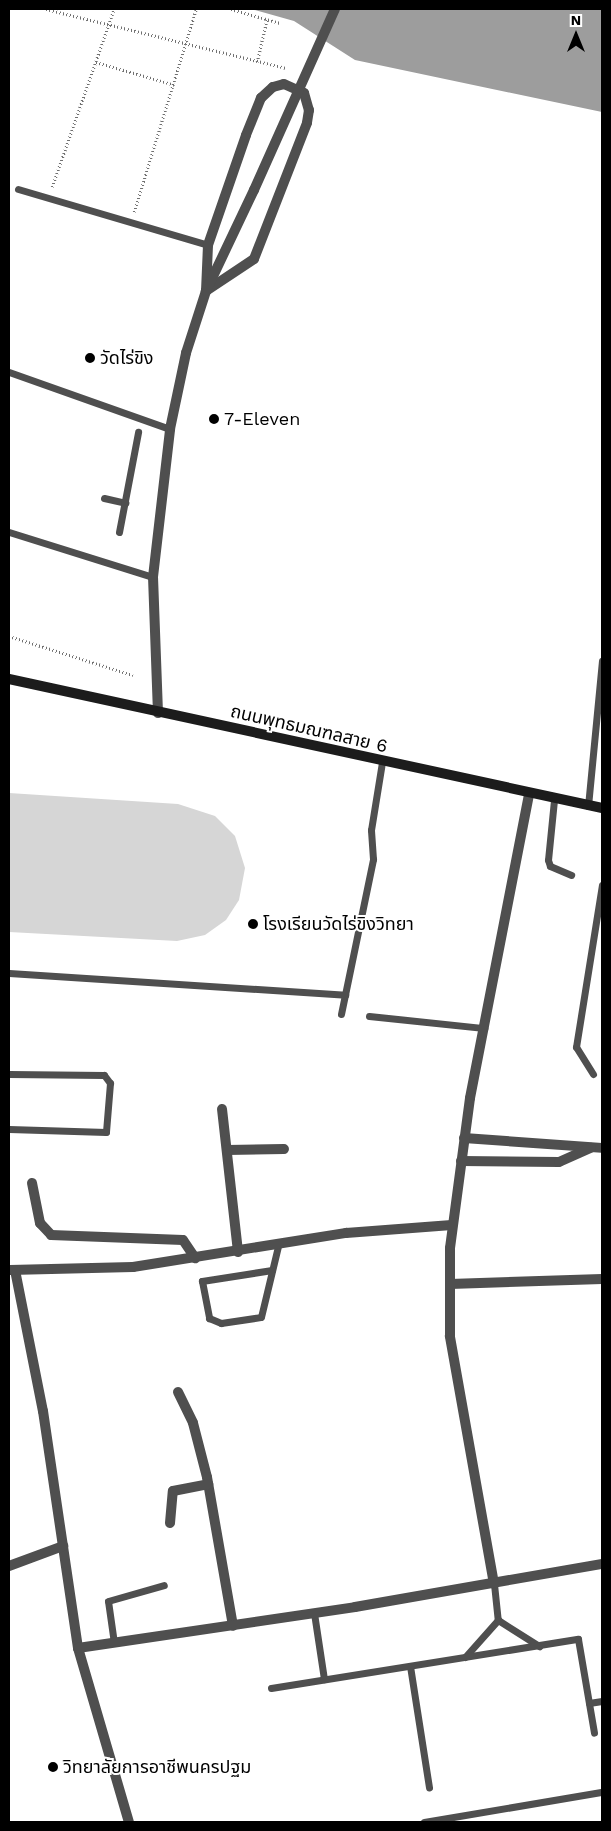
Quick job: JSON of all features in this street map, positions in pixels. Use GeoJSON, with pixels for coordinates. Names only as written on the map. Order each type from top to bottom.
{"type":"FeatureCollection","features":[{"type":"Feature","properties":{"kind":"main road","name":"ถนนพุทธมณฑลสาย 6"},"geometry":{"type":"LineString","coordinates":[[9,680],[554,800],[602,808]]}},
{"type":"Feature","properties":{"kind":"street"},"geometry":{"type":"LineString","coordinates":[[158,713],[153,577],[170,429],[186,353],[206,291],[254,190],[334,9]]}},
{"type":"Feature","properties":{"kind":"street"},"geometry":{"type":"LineString","coordinates":[[272,87],[297,87],[304,93],[309,110],[306,123],[254,259],[206,291],[208,245],[261,98],[272,87]]}},
{"type":"Feature","properties":{"kind":"street"},"geometry":{"type":"LineString","coordinates":[[494,1584],[450,1336],[452,1225],[464,1138],[529,794]]}},
{"type":"Feature","properties":{"kind":"street"},"geometry":{"type":"LineString","coordinates":[[222,1109],[238,1252]]}},
{"type":"Feature","properties":{"kind":"street"},"geometry":{"type":"LineString","coordinates":[[464,1138],[556,1141],[591,1148],[602,1148]]}},
{"type":"Feature","properties":{"kind":"street"},"geometry":{"type":"LineString","coordinates":[[461,1161],[559,1162],[591,1148]]}},
{"type":"Feature","properties":{"kind":"street"},"geometry":{"type":"LineString","coordinates":[[227,1150],[284,1149]]}},
{"type":"Feature","properties":{"kind":"street"},"geometry":{"type":"LineString","coordinates":[[32,1183],[40,1223],[50,1235],[183,1240],[195,1258]]}},
{"type":"Feature","properties":{"kind":"street"},"geometry":{"type":"LineString","coordinates":[[129,1822],[78,1648],[63,1546],[12,1270],[133,1267],[278,1246],[346,1233],[452,1225]]}},
{"type":"Feature","properties":{"kind":"street"},"geometry":{"type":"LineString","coordinates":[[450,1284],[602,1279]]}},
{"type":"Feature","properties":{"kind":"street"},"geometry":{"type":"LineString","coordinates":[[178,1392],[193,1423],[208,1484],[233,1626]]}},
{"type":"Feature","properties":{"kind":"street"},"geometry":{"type":"LineString","coordinates":[[170,1523],[173,1490],[208,1484]]}},
{"type":"Feature","properties":{"kind":"street"},"geometry":{"type":"LineString","coordinates":[[9,1566],[63,1546]]}},
{"type":"Feature","properties":{"kind":"street"},"geometry":{"type":"LineString","coordinates":[[78,1648],[314,1614],[602,1564]]}},
{"type":"Feature","properties":{"kind":"lane"},"geometry":{"type":"LineString","coordinates":[[18,189],[208,245]]}},
{"type":"Feature","properties":{"kind":"lane"},"geometry":{"type":"LineString","coordinates":[[9,372],[170,429]]}},
{"type":"Feature","properties":{"kind":"lane"},"geometry":{"type":"LineString","coordinates":[[119,532],[138,432]]}},
{"type":"Feature","properties":{"kind":"lane"},"geometry":{"type":"LineString","coordinates":[[104,498],[125,503]]}},
{"type":"Feature","properties":{"kind":"lane"},"geometry":{"type":"LineString","coordinates":[[9,532],[153,577]]}},
{"type":"Feature","properties":{"kind":"lane"},"geometry":{"type":"LineString","coordinates":[[588,806],[602,661]]}},
{"type":"Feature","properties":{"kind":"lane"},"geometry":{"type":"LineString","coordinates":[[341,1014],[373,859],[371,830],[382,762]]}},
{"type":"Feature","properties":{"kind":"lane"},"geometry":{"type":"LineString","coordinates":[[554,800],[548,860],[550,866],[571,875]]}},
{"type":"Feature","properties":{"kind":"lane"},"geometry":{"type":"LineString","coordinates":[[593,1074],[576,1047],[602,885]]}},
{"type":"Feature","properties":{"kind":"lane"},"geometry":{"type":"LineString","coordinates":[[9,973],[345,994]]}},
{"type":"Feature","properties":{"kind":"lane"},"geometry":{"type":"LineString","coordinates":[[369,1016],[484,1028]]}},
{"type":"Feature","properties":{"kind":"lane"},"geometry":{"type":"LineString","coordinates":[[9,1074],[104,1075],[110,1083],[106,1132],[9,1128]]}},
{"type":"Feature","properties":{"kind":"lane"},"geometry":{"type":"LineString","coordinates":[[272,1270],[202,1281],[209,1318],[221,1323],[262,1317],[278,1246]]}},
{"type":"Feature","properties":{"kind":"lane"},"geometry":{"type":"LineString","coordinates":[[465,1657],[498,1620],[494,1584]]}},
{"type":"Feature","properties":{"kind":"lane"},"geometry":{"type":"LineString","coordinates":[[114,1643],[108,1601],[164,1585]]}},
{"type":"Feature","properties":{"kind":"lane"},"geometry":{"type":"LineString","coordinates":[[314,1614],[324,1679]]}},
{"type":"Feature","properties":{"kind":"lane"},"geometry":{"type":"LineString","coordinates":[[498,1620],[539,1646]]}},
{"type":"Feature","properties":{"kind":"lane"},"geometry":{"type":"LineString","coordinates":[[271,1688],[578,1639],[594,1733]]}},
{"type":"Feature","properties":{"kind":"lane"},"geometry":{"type":"LineString","coordinates":[[410,1666],[429,1788]]}},
{"type":"Feature","properties":{"kind":"lane"},"geometry":{"type":"LineString","coordinates":[[589,1703],[602,1701]]}},
{"type":"Feature","properties":{"kind":"lane"},"geometry":{"type":"LineString","coordinates":[[424,1822],[602,1792]]}},
{"type":"Feature","properties":{"kind":"path"},"geometry":{"type":"LineString","coordinates":[[46,9],[187,46],[287,68]]}},
{"type":"Feature","properties":{"kind":"path"},"geometry":{"type":"LineString","coordinates":[[48,198],[114,9]]}},
{"type":"Feature","properties":{"kind":"path"},"geometry":{"type":"LineString","coordinates":[[130,223],[175,85],[196,9]]}},
{"type":"Feature","properties":{"kind":"path"},"geometry":{"type":"LineString","coordinates":[[231,9],[280,23]]}},
{"type":"Feature","properties":{"kind":"path"},"geometry":{"type":"LineString","coordinates":[[257,62],[267,19]]}},
{"type":"Feature","properties":{"kind":"path"},"geometry":{"type":"LineString","coordinates":[[96,62],[175,85]]}},
{"type":"Feature","properties":{"kind":"path"},"geometry":{"type":"LineString","coordinates":[[9,636],[133,675]]}},
{"type":"Feature","properties":{"kind":"shaded area"},"geometry":{"type":"Polygon","coordinates":[[[251,9],[602,9],[602,112],[355,60],[294,21],[251,9]]]}},
{"type":"Feature","properties":{"kind":"shaded area"},"geometry":{"type":"Polygon","coordinates":[[[9,793],[178,804],[215,816],[235,836],[245,868],[239,900],[226,920],[205,935],[177,941],[9,932],[9,793]]]}},
{"type":"Feature","properties":{"kind":"place","name":"วัดไร่ขิง"},"geometry":{"type":"Point","coordinates":[90,358]}},
{"type":"Feature","properties":{"kind":"place","name":"7-Eleven"},"geometry":{"type":"Point","coordinates":[214,419]}},
{"type":"Feature","properties":{"kind":"place","name":"โรงเรียนวัดไร่ขิงวิทยา"},"geometry":{"type":"Point","coordinates":[253,924]}},
{"type":"Feature","properties":{"kind":"place","name":"วิทยาลัยการอาชีพนครปฐม"},"geometry":{"type":"Point","coordinates":[53,1767]}}]}
